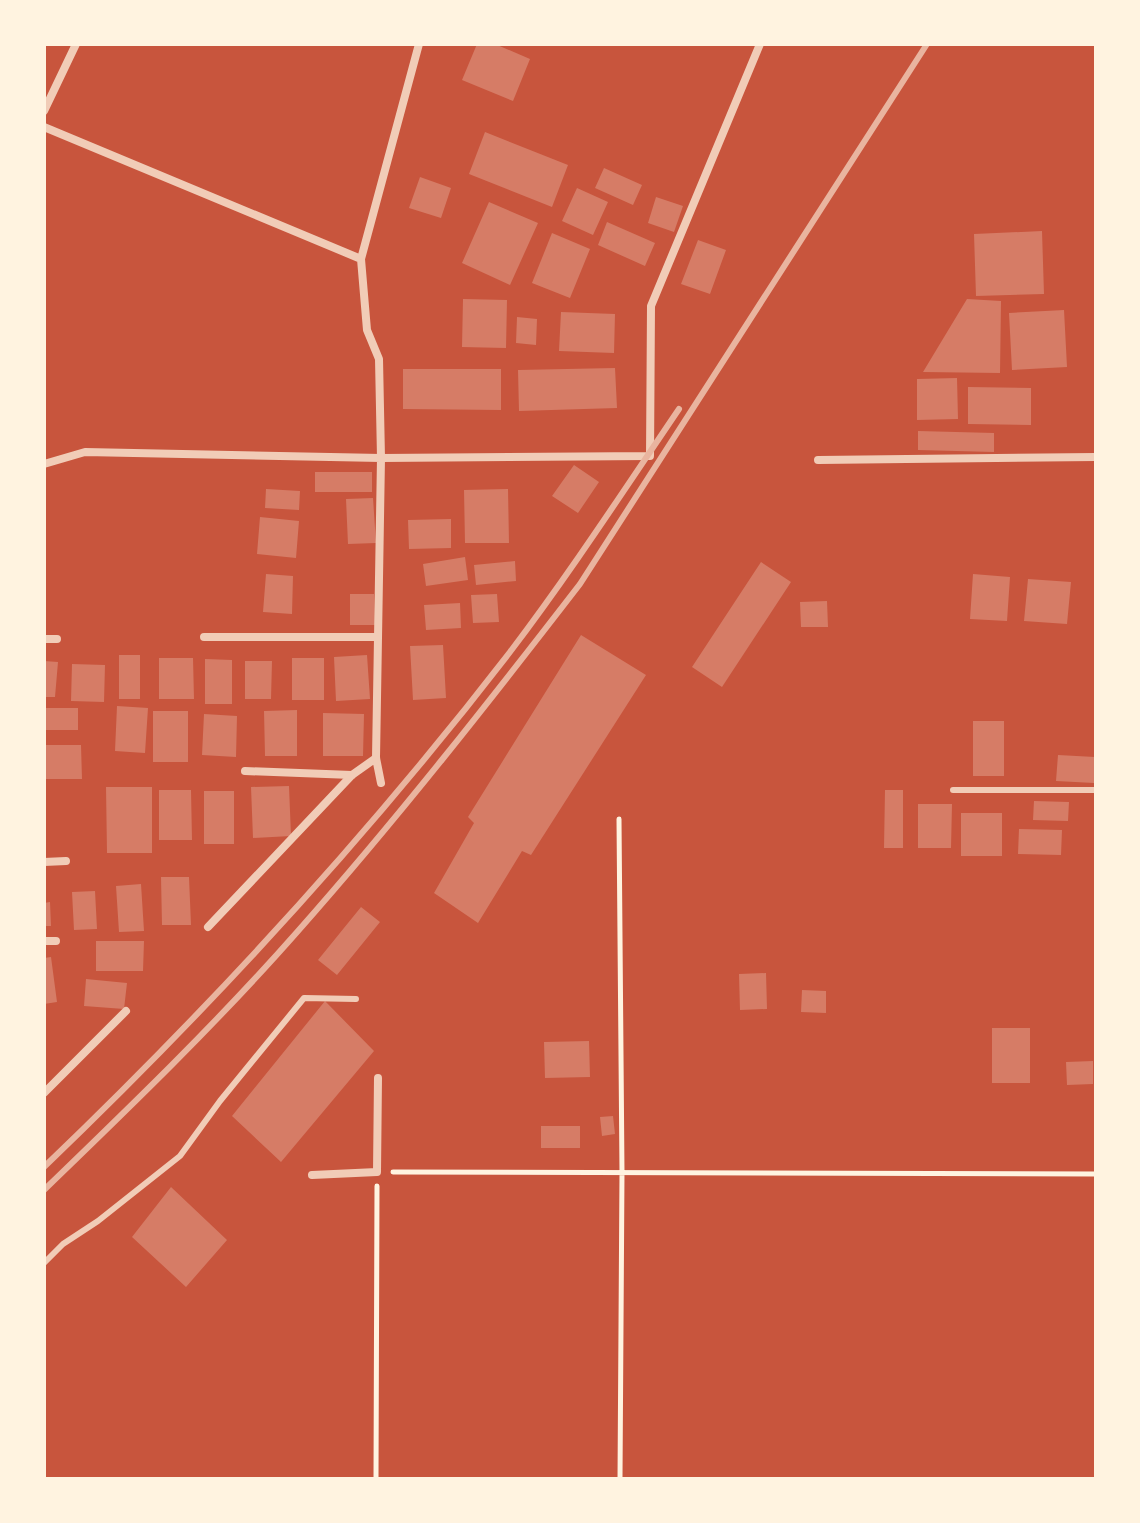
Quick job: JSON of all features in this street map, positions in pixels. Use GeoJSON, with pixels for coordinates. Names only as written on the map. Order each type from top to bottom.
{"type":"FeatureCollection","features":[{"type":"Feature","properties":{"kind":"street"},"geometry":{"type":"LineString","coordinates":[[44,111],[76,44]]}},
{"type":"Feature","properties":{"kind":"street"},"geometry":{"type":"LineString","coordinates":[[381,783],[376,758],[381,458],[379,359],[367,330],[361,259],[419,44]]}},
{"type":"Feature","properties":{"kind":"street"},"geometry":{"type":"LineString","coordinates":[[44,464],[85,452],[381,458],[650,456],[651,306],[760,44]]}},
{"type":"Feature","properties":{"kind":"street"},"geometry":{"type":"LineString","coordinates":[[44,127],[361,259]]}},
{"type":"Feature","properties":{"kind":"street"},"geometry":{"type":"LineString","coordinates":[[818,460],[1096,457]]}},
{"type":"Feature","properties":{"kind":"street"},"geometry":{"type":"LineString","coordinates":[[204,637],[378,637]]}},
{"type":"Feature","properties":{"kind":"street"},"geometry":{"type":"LineString","coordinates":[[44,639],[57,639]]}},
{"type":"Feature","properties":{"kind":"street"},"geometry":{"type":"LineString","coordinates":[[208,927],[352,775],[376,758]]}},
{"type":"Feature","properties":{"kind":"street"},"geometry":{"type":"LineString","coordinates":[[245,771],[352,775]]}},
{"type":"Feature","properties":{"kind":"street"},"geometry":{"type":"LineString","coordinates":[[44,862],[66,861]]}},
{"type":"Feature","properties":{"kind":"street"},"geometry":{"type":"LineString","coordinates":[[44,941],[56,941]]}},
{"type":"Feature","properties":{"kind":"street"},"geometry":{"type":"LineString","coordinates":[[44,1093],[126,1011]]}},
{"type":"Feature","properties":{"kind":"street"},"geometry":{"type":"LineString","coordinates":[[312,1175],[377,1172],[378,1078]]}},
{"type":"Feature","properties":{"kind":"lane"},"geometry":{"type":"LineString","coordinates":[[953,790],[1096,790]]}},
{"type":"Feature","properties":{"kind":"lane"},"geometry":{"type":"LineString","coordinates":[[44,1263],[63,1244],[98,1221],[180,1156],[220,1101],[304,998],[356,999]]}},
{"type":"Feature","properties":{"kind":"path"},"geometry":{"type":"LineString","coordinates":[[619,819],[622,1172],[620,1479]]}},
{"type":"Feature","properties":{"kind":"path"},"geometry":{"type":"LineString","coordinates":[[376,1479],[377,1172],[1096,1174]]}},
{"type":"Feature","properties":{"kind":"building"},"geometry":{"type":"Polygon","coordinates":[[[477,44],[495,44],[530,59],[513,101],[462,80],[477,44]]]}},
{"type":"Feature","properties":{"kind":"building"},"geometry":{"type":"Polygon","coordinates":[[[485,132],[568,165],[552,207],[469,174],[485,132]]]}},
{"type":"Feature","properties":{"kind":"building"},"geometry":{"type":"Polygon","coordinates":[[[604,168],[642,185],[633,205],[595,188],[604,168]]]}},
{"type":"Feature","properties":{"kind":"building"},"geometry":{"type":"Polygon","coordinates":[[[420,177],[451,188],[441,218],[409,208],[420,177]]]}},
{"type":"Feature","properties":{"kind":"building"},"geometry":{"type":"Polygon","coordinates":[[[577,188],[608,202],[593,235],[562,221],[577,188]]]}},
{"type":"Feature","properties":{"kind":"building"},"geometry":{"type":"Polygon","coordinates":[[[656,197],[683,206],[674,232],[648,223],[656,197]]]}},
{"type":"Feature","properties":{"kind":"building"},"geometry":{"type":"Polygon","coordinates":[[[489,202],[538,223],[510,285],[462,263],[489,202]]]}},
{"type":"Feature","properties":{"kind":"building"},"geometry":{"type":"Polygon","coordinates":[[[607,222],[655,243],[645,266],[598,245],[607,222]]]}},
{"type":"Feature","properties":{"kind":"building"},"geometry":{"type":"Polygon","coordinates":[[[1042,231],[1044,294],[976,296],[974,234],[1042,231]]]}},
{"type":"Feature","properties":{"kind":"building"},"geometry":{"type":"Polygon","coordinates":[[[552,233],[590,249],[570,298],[532,283],[552,233]]]}},
{"type":"Feature","properties":{"kind":"building"},"geometry":{"type":"Polygon","coordinates":[[[698,240],[726,250],[710,294],[681,284],[698,240]]]}},
{"type":"Feature","properties":{"kind":"building"},"geometry":{"type":"Polygon","coordinates":[[[463,299],[507,300],[506,348],[462,347],[463,299]]]}},
{"type":"Feature","properties":{"kind":"building"},"geometry":{"type":"Polygon","coordinates":[[[967,299],[1001,301],[1000,373],[923,372],[967,299]]]}},
{"type":"Feature","properties":{"kind":"building"},"geometry":{"type":"Polygon","coordinates":[[[1064,310],[1067,367],[1012,370],[1009,313],[1064,310]]]}},
{"type":"Feature","properties":{"kind":"building"},"geometry":{"type":"Polygon","coordinates":[[[561,312],[615,314],[614,353],[559,351],[561,312]]]}},
{"type":"Feature","properties":{"kind":"building"},"geometry":{"type":"Polygon","coordinates":[[[517,317],[537,319],[536,345],[516,343],[517,317]]]}},
{"type":"Feature","properties":{"kind":"building"},"geometry":{"type":"Polygon","coordinates":[[[615,368],[617,408],[519,411],[518,370],[615,368]]]}},
{"type":"Feature","properties":{"kind":"building"},"geometry":{"type":"Polygon","coordinates":[[[403,369],[501,369],[501,410],[403,409],[403,369]]]}},
{"type":"Feature","properties":{"kind":"building"},"geometry":{"type":"Polygon","coordinates":[[[957,378],[958,419],[917,420],[917,379],[957,378]]]}},
{"type":"Feature","properties":{"kind":"building"},"geometry":{"type":"Polygon","coordinates":[[[968,387],[1031,388],[1031,425],[968,424],[968,387]]]}},
{"type":"Feature","properties":{"kind":"building"},"geometry":{"type":"Polygon","coordinates":[[[918,431],[994,433],[994,452],[918,450],[918,431]]]}},
{"type":"Feature","properties":{"kind":"building"},"geometry":{"type":"Polygon","coordinates":[[[574,465],[599,482],[578,513],[552,496],[574,465]]]}},
{"type":"Feature","properties":{"kind":"building"},"geometry":{"type":"Polygon","coordinates":[[[315,472],[372,472],[372,492],[315,492],[315,472]]]}},
{"type":"Feature","properties":{"kind":"building"},"geometry":{"type":"Polygon","coordinates":[[[266,489],[300,491],[299,510],[265,508],[266,489]]]}},
{"type":"Feature","properties":{"kind":"building"},"geometry":{"type":"Polygon","coordinates":[[[508,489],[509,543],[465,543],[464,490],[508,489]]]}},
{"type":"Feature","properties":{"kind":"building"},"geometry":{"type":"Polygon","coordinates":[[[373,498],[376,543],[348,544],[346,499],[373,498]]]}},
{"type":"Feature","properties":{"kind":"building"},"geometry":{"type":"Polygon","coordinates":[[[260,517],[299,521],[296,558],[257,554],[260,517]]]}},
{"type":"Feature","properties":{"kind":"building"},"geometry":{"type":"Polygon","coordinates":[[[451,519],[451,548],[409,549],[408,520],[451,519]]]}},
{"type":"Feature","properties":{"kind":"building"},"geometry":{"type":"Polygon","coordinates":[[[465,557],[468,580],[426,586],[423,564],[465,557]]]}},
{"type":"Feature","properties":{"kind":"building"},"geometry":{"type":"Polygon","coordinates":[[[515,561],[516,581],[476,585],[474,565],[515,561]]]}},
{"type":"Feature","properties":{"kind":"building"},"geometry":{"type":"Polygon","coordinates":[[[761,562],[791,582],[722,687],[692,667],[761,562]]]}},
{"type":"Feature","properties":{"kind":"building"},"geometry":{"type":"Polygon","coordinates":[[[266,574],[293,576],[292,614],[263,612],[266,574]]]}},
{"type":"Feature","properties":{"kind":"building"},"geometry":{"type":"Polygon","coordinates":[[[973,574],[1010,577],[1007,621],[970,619],[973,574]]]}},
{"type":"Feature","properties":{"kind":"building"},"geometry":{"type":"Polygon","coordinates":[[[1028,579],[1071,582],[1067,624],[1024,621],[1028,579]]]}},
{"type":"Feature","properties":{"kind":"building"},"geometry":{"type":"Polygon","coordinates":[[[350,594],[374,594],[375,625],[350,625],[350,594]]]}},
{"type":"Feature","properties":{"kind":"building"},"geometry":{"type":"Polygon","coordinates":[[[497,594],[499,622],[473,623],[471,595],[497,594]]]}},
{"type":"Feature","properties":{"kind":"building"},"geometry":{"type":"Polygon","coordinates":[[[827,601],[828,627],[801,627],[800,602],[827,601]]]}},
{"type":"Feature","properties":{"kind":"building"},"geometry":{"type":"Polygon","coordinates":[[[460,603],[461,628],[426,630],[424,605],[460,603]]]}},
{"type":"Feature","properties":{"kind":"building"},"geometry":{"type":"Polygon","coordinates":[[[581,635],[646,675],[531,855],[522,851],[478,923],[434,893],[474,823],[468,817],[581,635]]]}},
{"type":"Feature","properties":{"kind":"building"},"geometry":{"type":"Polygon","coordinates":[[[443,645],[446,698],[413,700],[410,646],[443,645]]]}},
{"type":"Feature","properties":{"kind":"building"},"geometry":{"type":"Polygon","coordinates":[[[119,655],[140,655],[140,699],[119,699],[119,655]]]}},
{"type":"Feature","properties":{"kind":"building"},"geometry":{"type":"Polygon","coordinates":[[[367,655],[370,699],[336,701],[334,657],[367,655]]]}},
{"type":"Feature","properties":{"kind":"building"},"geometry":{"type":"Polygon","coordinates":[[[159,658],[193,658],[194,699],[159,699],[159,658]]]}},
{"type":"Feature","properties":{"kind":"building"},"geometry":{"type":"Polygon","coordinates":[[[292,658],[324,658],[324,700],[292,700],[292,658]]]}},
{"type":"Feature","properties":{"kind":"building"},"geometry":{"type":"Polygon","coordinates":[[[205,659],[232,660],[232,704],[205,704],[205,659]]]}},
{"type":"Feature","properties":{"kind":"building"},"geometry":{"type":"Polygon","coordinates":[[[44,661],[58,662],[55,697],[44,697],[44,661]]]}},
{"type":"Feature","properties":{"kind":"building"},"geometry":{"type":"Polygon","coordinates":[[[245,661],[272,661],[271,699],[245,699],[245,661]]]}},
{"type":"Feature","properties":{"kind":"building"},"geometry":{"type":"Polygon","coordinates":[[[72,664],[105,665],[104,702],[71,701],[72,664]]]}},
{"type":"Feature","properties":{"kind":"building"},"geometry":{"type":"Polygon","coordinates":[[[117,706],[148,708],[145,753],[115,751],[117,706]]]}},
{"type":"Feature","properties":{"kind":"building"},"geometry":{"type":"Polygon","coordinates":[[[44,708],[78,708],[78,730],[44,730],[44,708]]]}},
{"type":"Feature","properties":{"kind":"building"},"geometry":{"type":"Polygon","coordinates":[[[297,710],[297,756],[265,756],[264,711],[297,710]]]}},
{"type":"Feature","properties":{"kind":"building"},"geometry":{"type":"Polygon","coordinates":[[[153,711],[188,711],[188,762],[153,762],[153,711]]]}},
{"type":"Feature","properties":{"kind":"building"},"geometry":{"type":"Polygon","coordinates":[[[323,713],[364,714],[363,756],[323,756],[323,713]]]}},
{"type":"Feature","properties":{"kind":"building"},"geometry":{"type":"Polygon","coordinates":[[[204,714],[237,716],[236,757],[202,755],[204,714]]]}},
{"type":"Feature","properties":{"kind":"building"},"geometry":{"type":"Polygon","coordinates":[[[973,721],[1004,721],[1004,776],[973,776],[973,721]]]}},
{"type":"Feature","properties":{"kind":"building"},"geometry":{"type":"Polygon","coordinates":[[[45,745],[81,745],[82,779],[46,779],[45,745]]]}},
{"type":"Feature","properties":{"kind":"building"},"geometry":{"type":"Polygon","coordinates":[[[1058,755],[1095,757],[1094,783],[1056,781],[1058,755]]]}},
{"type":"Feature","properties":{"kind":"building"},"geometry":{"type":"Polygon","coordinates":[[[289,786],[291,836],[253,838],[251,787],[289,786]]]}},
{"type":"Feature","properties":{"kind":"building"},"geometry":{"type":"Polygon","coordinates":[[[106,787],[152,787],[152,853],[107,853],[106,787]]]}},
{"type":"Feature","properties":{"kind":"building"},"geometry":{"type":"Polygon","coordinates":[[[159,790],[191,790],[192,840],[159,840],[159,790]]]}},
{"type":"Feature","properties":{"kind":"building"},"geometry":{"type":"Polygon","coordinates":[[[885,790],[903,790],[903,848],[884,848],[885,790]]]}},
{"type":"Feature","properties":{"kind":"building"},"geometry":{"type":"Polygon","coordinates":[[[204,791],[234,791],[234,844],[204,844],[204,791]]]}},
{"type":"Feature","properties":{"kind":"building"},"geometry":{"type":"Polygon","coordinates":[[[1034,801],[1069,802],[1068,821],[1033,820],[1034,801]]]}},
{"type":"Feature","properties":{"kind":"building"},"geometry":{"type":"Polygon","coordinates":[[[918,804],[952,804],[951,848],[918,848],[918,804]]]}},
{"type":"Feature","properties":{"kind":"building"},"geometry":{"type":"Polygon","coordinates":[[[961,813],[1002,813],[1002,856],[961,856],[961,813]]]}},
{"type":"Feature","properties":{"kind":"building"},"geometry":{"type":"Polygon","coordinates":[[[1019,829],[1062,830],[1061,855],[1018,854],[1019,829]]]}},
{"type":"Feature","properties":{"kind":"building"},"geometry":{"type":"Polygon","coordinates":[[[161,877],[189,877],[191,925],[162,925],[161,877]]]}},
{"type":"Feature","properties":{"kind":"building"},"geometry":{"type":"Polygon","coordinates":[[[141,884],[144,931],[119,932],[116,886],[141,884]]]}},
{"type":"Feature","properties":{"kind":"building"},"geometry":{"type":"Polygon","coordinates":[[[95,891],[97,929],[74,930],[72,892],[95,891]]]}},
{"type":"Feature","properties":{"kind":"building"},"geometry":{"type":"Polygon","coordinates":[[[50,902],[51,926],[44,926],[44,903],[50,902]]]}},
{"type":"Feature","properties":{"kind":"building"},"geometry":{"type":"Polygon","coordinates":[[[361,907],[380,922],[337,975],[318,960],[361,907]]]}},
{"type":"Feature","properties":{"kind":"building"},"geometry":{"type":"Polygon","coordinates":[[[96,941],[144,941],[143,971],[96,971],[96,941]]]}},
{"type":"Feature","properties":{"kind":"building"},"geometry":{"type":"Polygon","coordinates":[[[51,957],[57,1002],[44,1004],[44,958],[51,957]]]}},
{"type":"Feature","properties":{"kind":"building"},"geometry":{"type":"Polygon","coordinates":[[[766,973],[767,1009],[740,1010],[739,974],[766,973]]]}},
{"type":"Feature","properties":{"kind":"building"},"geometry":{"type":"Polygon","coordinates":[[[86,979],[127,983],[124,1009],[84,1006],[86,979]]]}},
{"type":"Feature","properties":{"kind":"building"},"geometry":{"type":"Polygon","coordinates":[[[802,990],[826,991],[826,1013],[801,1012],[802,990]]]}},
{"type":"Feature","properties":{"kind":"building"},"geometry":{"type":"Polygon","coordinates":[[[325,1001],[374,1051],[281,1162],[232,1116],[325,1001]]]}},
{"type":"Feature","properties":{"kind":"building"},"geometry":{"type":"Polygon","coordinates":[[[992,1028],[1030,1028],[1030,1083],[992,1083],[992,1028]]]}},
{"type":"Feature","properties":{"kind":"building"},"geometry":{"type":"Polygon","coordinates":[[[589,1041],[590,1077],[545,1078],[544,1042],[589,1041]]]}},
{"type":"Feature","properties":{"kind":"building"},"geometry":{"type":"Polygon","coordinates":[[[1093,1061],[1093,1084],[1067,1085],[1066,1062],[1093,1061]]]}},
{"type":"Feature","properties":{"kind":"building"},"geometry":{"type":"Polygon","coordinates":[[[613,1116],[615,1134],[602,1136],[600,1117],[613,1116]]]}},
{"type":"Feature","properties":{"kind":"building"},"geometry":{"type":"Polygon","coordinates":[[[541,1126],[580,1126],[580,1148],[541,1148],[541,1126]]]}},
{"type":"Feature","properties":{"kind":"building"},"geometry":{"type":"Polygon","coordinates":[[[171,1187],[227,1240],[186,1287],[132,1237],[171,1187]]]}},
{"type":"Feature","properties":{"kind":"railway"},"geometry":{"type":"LineString","coordinates":[[44,1190],[142,1095],[268,965],[442,760],[580,584],[927,44]]}},
{"type":"Feature","properties":{"kind":"railway"},"geometry":{"type":"LineString","coordinates":[[44,1167],[228,982],[401,787],[510,652],[679,409]]}}]}
